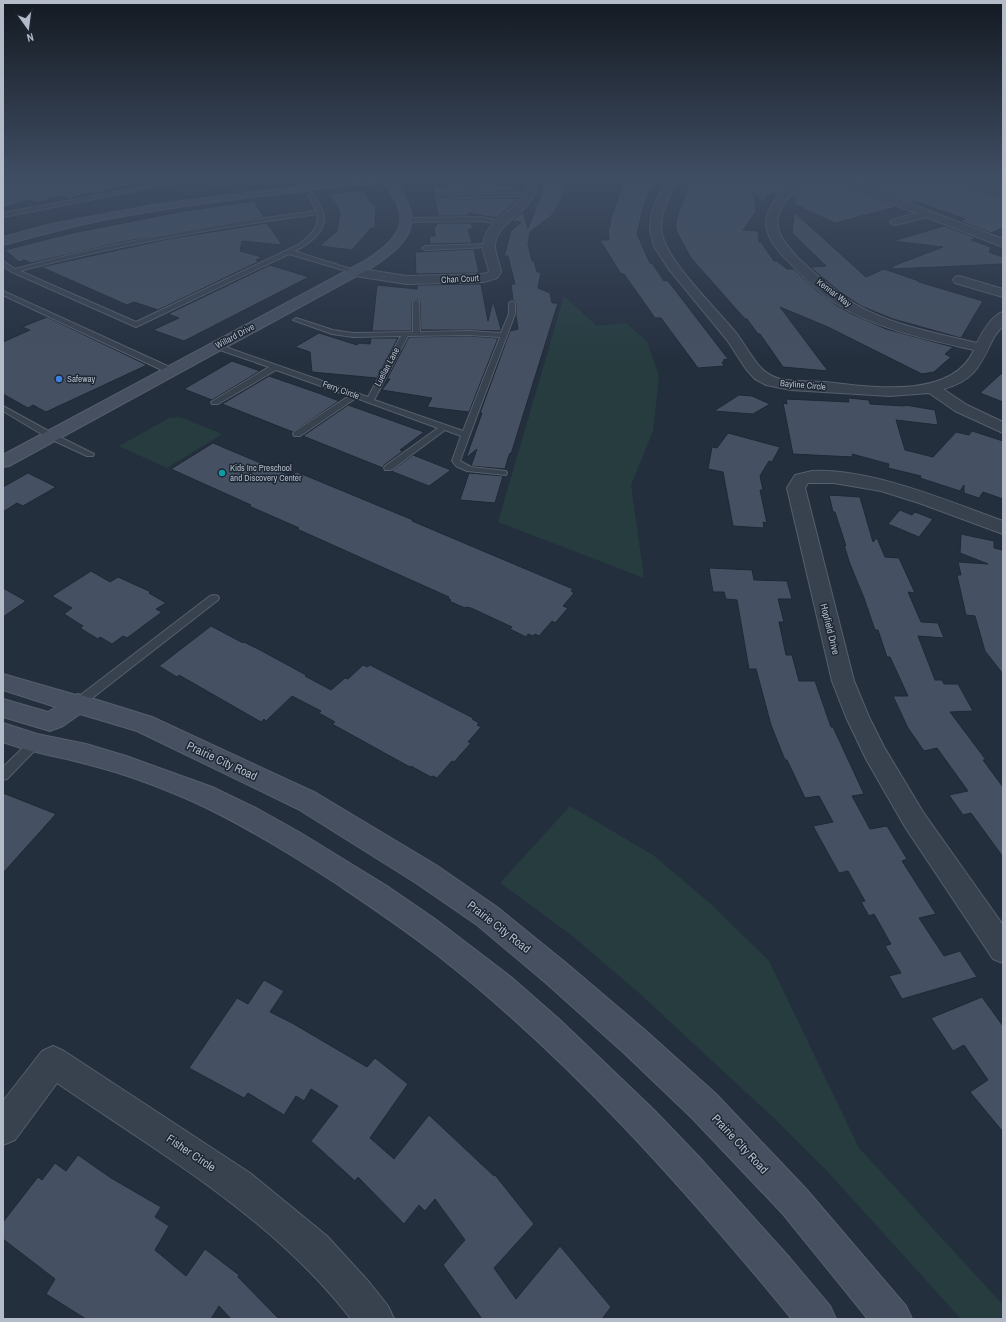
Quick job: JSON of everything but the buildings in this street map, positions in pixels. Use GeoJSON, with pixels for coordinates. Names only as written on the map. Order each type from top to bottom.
{"type":"FeatureCollection","features":[{"type":"Feature","properties":{"kind":"main road"},"geometry":{"type":"LineString","coordinates":[[3,241],[17,238]]}},
{"type":"Feature","properties":{"kind":"main road","name":"Willard Drive"},"geometry":{"type":"LineString","coordinates":[[3,462],[355,272],[388,250],[398,238]]}},
{"type":"Feature","properties":{"kind":"main road","name":"Prairie City Road"},"geometry":{"type":"LineString","coordinates":[[3,682],[78,703],[144,724],[307,801],[426,874],[487,916],[624,1032],[704,1106],[795,1202],[893,1319]]}},
{"type":"Feature","properties":{"kind":"main road"},"geometry":{"type":"LineString","coordinates":[[3,708],[50,722],[78,703]]}},
{"type":"Feature","properties":{"kind":"main road"},"geometry":{"type":"LineString","coordinates":[[3,732],[35,743],[92,756],[180,785],[254,820],[320,858],[380,897],[448,946],[518,1004],[591,1069],[670,1149],[749,1237],[817,1319]]}},
{"type":"Feature","properties":{"kind":"street"},"geometry":{"type":"LineString","coordinates":[[489,245],[491,238]]}},
{"type":"Feature","properties":{"kind":"street","name":"Bayline Circle"},"geometry":{"type":"LineString","coordinates":[[657,238],[660,245],[673,265],[733,338],[759,374],[768,380],[775,382],[876,391],[895,391],[930,387],[947,383],[968,372],[975,365],[989,335],[1003,316]]}},
{"type":"Feature","properties":{"kind":"street","name":"Kennar Way"},"geometry":{"type":"LineString","coordinates":[[777,238],[789,256],[841,301],[859,310],[911,330],[982,348]]}},
{"type":"Feature","properties":{"kind":"street"},"geometry":{"type":"LineString","coordinates":[[989,238],[1003,243]]}},
{"type":"Feature","properties":{"kind":"street","name":"Chan Court"},"geometry":{"type":"LineString","coordinates":[[355,272],[407,280],[488,277],[493,275],[495,272],[489,245]]}},
{"type":"Feature","properties":{"kind":"street"},"geometry":{"type":"LineString","coordinates":[[960,280],[1003,293]]}},
{"type":"Feature","properties":{"kind":"street"},"geometry":{"type":"LineString","coordinates":[[930,387],[961,408],[1003,428]]}},
{"type":"Feature","properties":{"kind":"street","name":"Hopfield Drive"},"geometry":{"type":"LineString","coordinates":[[1003,528],[913,495],[864,482],[814,476],[801,480],[796,488],[843,680],[854,711],[878,761],[911,815],[1003,949]]}},
{"type":"Feature","properties":{"kind":"street","name":"Fisher Circle"},"geometry":{"type":"LineString","coordinates":[[3,1128],[53,1062],[238,1185],[314,1249],[356,1295],[375,1319]]}},
{"type":"Feature","properties":{"kind":"lane"},"geometry":{"type":"LineString","coordinates":[[14,271],[92,250],[150,238]]}},
{"type":"Feature","properties":{"kind":"lane"},"geometry":{"type":"LineString","coordinates":[[3,263],[14,271],[136,325],[290,252],[311,238]]}},
{"type":"Feature","properties":{"kind":"lane"},"geometry":{"type":"LineString","coordinates":[[425,248],[489,245]]}},
{"type":"Feature","properties":{"kind":"lane"},"geometry":{"type":"LineString","coordinates":[[290,252],[355,272]]}},
{"type":"Feature","properties":{"kind":"lane"},"geometry":{"type":"LineString","coordinates":[[3,293],[171,371]]}},
{"type":"Feature","properties":{"kind":"lane"},"geometry":{"type":"LineString","coordinates":[[416,302],[417,334]]}},
{"type":"Feature","properties":{"kind":"lane"},"geometry":{"type":"LineString","coordinates":[[503,472],[466,468],[458,465],[456,459],[513,312],[512,303]]}},
{"type":"Feature","properties":{"kind":"lane"},"geometry":{"type":"LineString","coordinates":[[296,320],[341,334],[405,335],[475,333],[504,335]]}},
{"type":"Feature","properties":{"kind":"lane","name":"Luellan Lane"},"geometry":{"type":"LineString","coordinates":[[370,400],[405,335]]}},
{"type":"Feature","properties":{"kind":"lane","name":"Ferry Circle"},"geometry":{"type":"LineString","coordinates":[[221,344],[260,361],[466,435]]}},
{"type":"Feature","properties":{"kind":"lane"},"geometry":{"type":"LineString","coordinates":[[215,402],[275,366]]}},
{"type":"Feature","properties":{"kind":"lane"},"geometry":{"type":"LineString","coordinates":[[297,434],[355,395]]}},
{"type":"Feature","properties":{"kind":"lane"},"geometry":{"type":"LineString","coordinates":[[3,408],[51,436],[90,454]]}},
{"type":"Feature","properties":{"kind":"lane"},"geometry":{"type":"LineString","coordinates":[[388,468],[444,427]]}},
{"type":"Feature","properties":{"kind":"lane"},"geometry":{"type":"LineString","coordinates":[[78,703],[214,598]]}},
{"type":"Feature","properties":{"kind":"lane"},"geometry":{"type":"LineString","coordinates":[[3,776],[35,743]]}},
{"type":"Feature","properties":{"kind":"green space"},"geometry":{"type":"Polygon","coordinates":[[[564,296],[597,326],[626,323],[647,341],[659,376],[653,431],[631,485],[644,578],[498,522],[564,296]]]}},
{"type":"Feature","properties":{"kind":"green space"},"geometry":{"type":"Polygon","coordinates":[[[180,417],[222,434],[167,468],[119,446],[169,418],[180,417]]]}},
{"type":"Feature","properties":{"kind":"green space"},"geometry":{"type":"Polygon","coordinates":[[[570,806],[653,855],[712,905],[769,961],[859,1148],[1003,1305],[1003,1319],[961,1319],[828,1172],[777,1121],[638,992],[570,934],[500,883],[570,806]]]}},
{"type":"Feature","properties":{"kind":"place","name":"Safeway"},"geometry":{"type":"Point","coordinates":[59,379]}},
{"type":"Feature","properties":{"kind":"place","name":"Kids Inc Preschool and Discovery Center"},"geometry":{"type":"Point","coordinates":[222,473]}}]}
